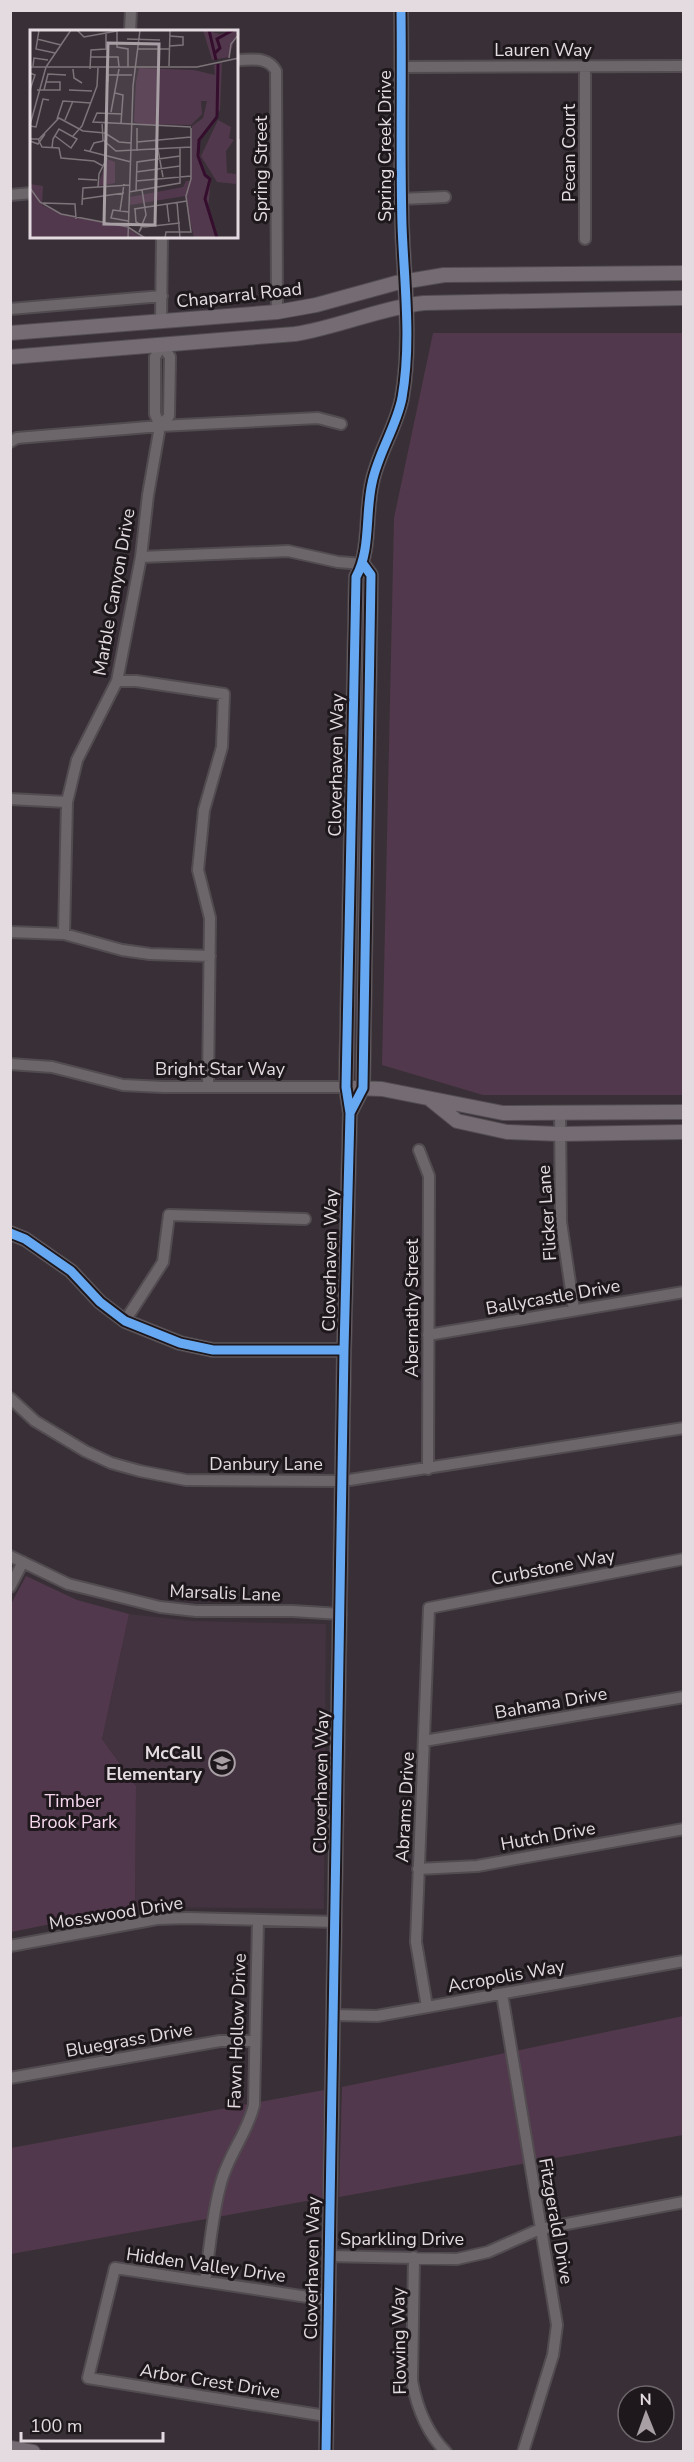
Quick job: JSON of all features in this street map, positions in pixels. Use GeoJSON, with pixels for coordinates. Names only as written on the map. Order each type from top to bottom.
{"type":"FeatureCollection","features":[{"type":"Feature","properties":{"kind":"street"},"geometry":{"type":"LineString","coordinates":[[130,10],[130,30]]}},
{"type":"Feature","properties":{"kind":"street","name":"Spring Creek Drive"},"geometry":{"type":"LineString","coordinates":[[401,10],[401,199],[404,281]]}},
{"type":"Feature","properties":{"kind":"street","name":"Spring Street"},"geometry":{"type":"LineString","coordinates":[[238,60],[269,62],[274,66],[277,77],[278,312]]}},
{"type":"Feature","properties":{"kind":"street","name":"Lauren Way"},"geometry":{"type":"LineString","coordinates":[[402,67],[684,66]]}},
{"type":"Feature","properties":{"kind":"street","name":"Pecan Court"},"geometry":{"type":"LineString","coordinates":[[585,67],[585,239]]}},
{"type":"Feature","properties":{"kind":"street"},"geometry":{"type":"LineString","coordinates":[[10,195],[30,193]]}},
{"type":"Feature","properties":{"kind":"street"},"geometry":{"type":"LineString","coordinates":[[401,199],[445,197]]}},
{"type":"Feature","properties":{"kind":"street"},"geometry":{"type":"LineString","coordinates":[[162,238],[162,345]]}},
{"type":"Feature","properties":{"kind":"street","name":"Chaparral Road"},"geometry":{"type":"LineString","coordinates":[[10,333],[278,312],[316,305],[404,281],[444,275],[684,273]]}},
{"type":"Feature","properties":{"kind":"street","name":"Cloverhaven Way"},"geometry":{"type":"LineString","coordinates":[[326,2451],[350,1113],[346,1087],[356,577],[363,564],[371,485],[377,460],[394,425],[402,397],[407,335],[404,281]]}},
{"type":"Feature","properties":{"kind":"street"},"geometry":{"type":"LineString","coordinates":[[10,309],[162,296]]}},
{"type":"Feature","properties":{"kind":"street"},"geometry":{"type":"LineString","coordinates":[[10,357],[263,338],[306,332],[405,305],[472,301],[684,298]]}},
{"type":"Feature","properties":{"kind":"street","name":"Marble Canyon Drive"},"geometry":{"type":"LineString","coordinates":[[64,934],[67,802],[77,760],[117,681],[141,557],[148,495],[160,426],[155,414],[155,360],[162,345]]}},
{"type":"Feature","properties":{"kind":"street"},"geometry":{"type":"LineString","coordinates":[[14,440],[160,426],[318,418],[341,424]]}},
{"type":"Feature","properties":{"kind":"street"},"geometry":{"type":"LineString","coordinates":[[141,557],[288,551],[338,562],[363,564]]}},
{"type":"Feature","properties":{"kind":"street","name":"Cloverhaven Way"},"geometry":{"type":"LineString","coordinates":[[350,1113],[363,1088],[371,576],[363,564]]}},
{"type":"Feature","properties":{"kind":"street"},"geometry":{"type":"LineString","coordinates":[[117,681],[135,681],[224,694],[222,747],[204,810],[198,870],[210,918],[208,1087]]}},
{"type":"Feature","properties":{"kind":"street"},"geometry":{"type":"LineString","coordinates":[[10,800],[67,802]]}},
{"type":"Feature","properties":{"kind":"street"},"geometry":{"type":"LineString","coordinates":[[10,932],[64,934],[122,950],[210,956]]}},
{"type":"Feature","properties":{"kind":"street","name":"Bright Star Way"},"geometry":{"type":"LineString","coordinates":[[10,1064],[52,1067],[123,1085],[382,1089],[503,1113],[684,1112]]}},
{"type":"Feature","properties":{"kind":"street","name":"Bright Star Way"},"geometry":{"type":"LineString","coordinates":[[431,1100],[457,1121],[507,1132],[560,1134],[684,1131]]}},
{"type":"Feature","properties":{"kind":"street","name":"Flicker Lane"},"geometry":{"type":"LineString","coordinates":[[560,1113],[561,1222],[574,1310]]}},
{"type":"Feature","properties":{"kind":"street","name":"Abernathy Street"},"geometry":{"type":"LineString","coordinates":[[418,1150],[429,1176],[428,1469]]}},
{"type":"Feature","properties":{"kind":"street"},"geometry":{"type":"LineString","coordinates":[[125,1321],[163,1262],[169,1215],[305,1219]]}},
{"type":"Feature","properties":{"kind":"street"},"geometry":{"type":"LineString","coordinates":[[10,1233],[25,1239],[70,1271],[100,1302],[125,1321],[180,1343],[213,1350],[344,1350]]}},
{"type":"Feature","properties":{"kind":"street","name":"Ballycastle Drive"},"geometry":{"type":"LineString","coordinates":[[428,1335],[683,1293]]}},
{"type":"Feature","properties":{"kind":"street","name":"Danbury Lane"},"geometry":{"type":"LineString","coordinates":[[10,1398],[35,1421],[111,1463],[186,1480],[343,1481],[684,1428]]}},
{"type":"Feature","properties":{"kind":"street","name":"Marsalis Lane"},"geometry":{"type":"LineString","coordinates":[[10,1556],[68,1584],[160,1607],[196,1611],[292,1611],[341,1614]]}},
{"type":"Feature","properties":{"kind":"street","name":"Curbstone Way"},"geometry":{"type":"LineString","coordinates":[[429,1608],[684,1559]]}},
{"type":"Feature","properties":{"kind":"street"},"geometry":{"type":"LineString","coordinates":[[10,1587],[23,1562]]}},
{"type":"Feature","properties":{"kind":"street","name":"Abrams Drive"},"geometry":{"type":"LineString","coordinates":[[427,2007],[416,1942],[429,1608]]}},
{"type":"Feature","properties":{"kind":"street","name":"Bahama Drive"},"geometry":{"type":"LineString","coordinates":[[424,1741],[684,1697]]}},
{"type":"Feature","properties":{"kind":"street","name":"Hutch Drive"},"geometry":{"type":"LineString","coordinates":[[418,1869],[477,1866],[684,1828]]}},
{"type":"Feature","properties":{"kind":"street","name":"Mosswood Drive"},"geometry":{"type":"LineString","coordinates":[[10,1946],[157,1919],[335,1922]]}},
{"type":"Feature","properties":{"kind":"street","name":"Fawn Hollow Drive"},"geometry":{"type":"LineString","coordinates":[[205,2280],[220,2184],[226,2165],[252,2116],[254,2105],[258,1920]]}},
{"type":"Feature","properties":{"kind":"street","name":"Acropolis Way"},"geometry":{"type":"LineString","coordinates":[[334,2015],[377,2016],[684,1961]]}},
{"type":"Feature","properties":{"kind":"street","name":"Fitzgerald Drive"},"geometry":{"type":"LineString","coordinates":[[502,1994],[557,2325],[554,2355],[523,2451]]}},
{"type":"Feature","properties":{"kind":"street","name":"Bluegrass Drive"},"geometry":{"type":"LineString","coordinates":[[10,2078],[220,2040],[255,2042]]}},
{"type":"Feature","properties":{"kind":"street","name":"Sparkling Drive"},"geometry":{"type":"LineString","coordinates":[[329,2256],[457,2259],[488,2252],[540,2229],[684,2202]]}},
{"type":"Feature","properties":{"kind":"street","name":"Flowing Way"},"geometry":{"type":"LineString","coordinates":[[414,2257],[412,2381],[416,2401],[426,2426],[446,2451]]}},
{"type":"Feature","properties":{"kind":"street","name":"Hidden Valley Drive"},"geometry":{"type":"LineString","coordinates":[[88,2378],[115,2268],[328,2300]]}},
{"type":"Feature","properties":{"kind":"street","name":"Arbor Crest Drive"},"geometry":{"type":"LineString","coordinates":[[88,2378],[326,2416]]}},
{"type":"Feature","properties":{"kind":"street"},"geometry":{"type":"LineString","coordinates":[[10,2448],[33,2451]]}},
{"type":"Feature","properties":{"kind":"shaded area","name":"McCall Elementary"},"geometry":{"type":"Polygon","coordinates":[[[129,1614],[192,1621],[326,1624],[324,1909],[135,1907],[136,1786],[102,1739],[129,1614]]]}},
{"type":"Feature","properties":{"kind":"green space"},"geometry":{"type":"Polygon","coordinates":[[[433,333],[683,333],[683,1095],[483,1095],[382,1065],[394,518],[433,333]]]}},
{"type":"Feature","properties":{"kind":"green space","name":"Timber Brook Park"},"geometry":{"type":"Polygon","coordinates":[[[26,1576],[77,1600],[129,1614],[102,1739],[136,1786],[135,1907],[11,1932],[10,1606],[26,1576]]]}},
{"type":"Feature","properties":{"kind":"green space"},"geometry":{"type":"Polygon","coordinates":[[[683,2016],[683,2135],[339,2197],[342,2087],[683,2016]]]}},
{"type":"Feature","properties":{"kind":"green space"},"geometry":{"type":"Polygon","coordinates":[[[324,2090],[323,2198],[11,2254],[11,2148],[324,2090]]]}},
{"type":"Feature","properties":{"kind":"cycle path"},"geometry":{"type":"LineString","coordinates":[[326,2452],[350,1113],[346,1087],[356,577],[366,544],[372,483],[378,461],[396,420],[405,377],[407,333],[401,198],[401,10]]}},
{"type":"Feature","properties":{"kind":"cycle path"},"geometry":{"type":"LineString","coordinates":[[350,1113],[363,1088],[371,575],[363,564]]}},
{"type":"Feature","properties":{"kind":"cycle path"},"geometry":{"type":"LineString","coordinates":[[10,1233],[25,1239],[71,1271],[100,1302],[125,1321],[180,1343],[213,1350],[344,1350]]}},
{"type":"Feature","properties":{"kind":"place","name":"McCall Elementary"},"geometry":{"type":"Point","coordinates":[222,1763]}}]}
